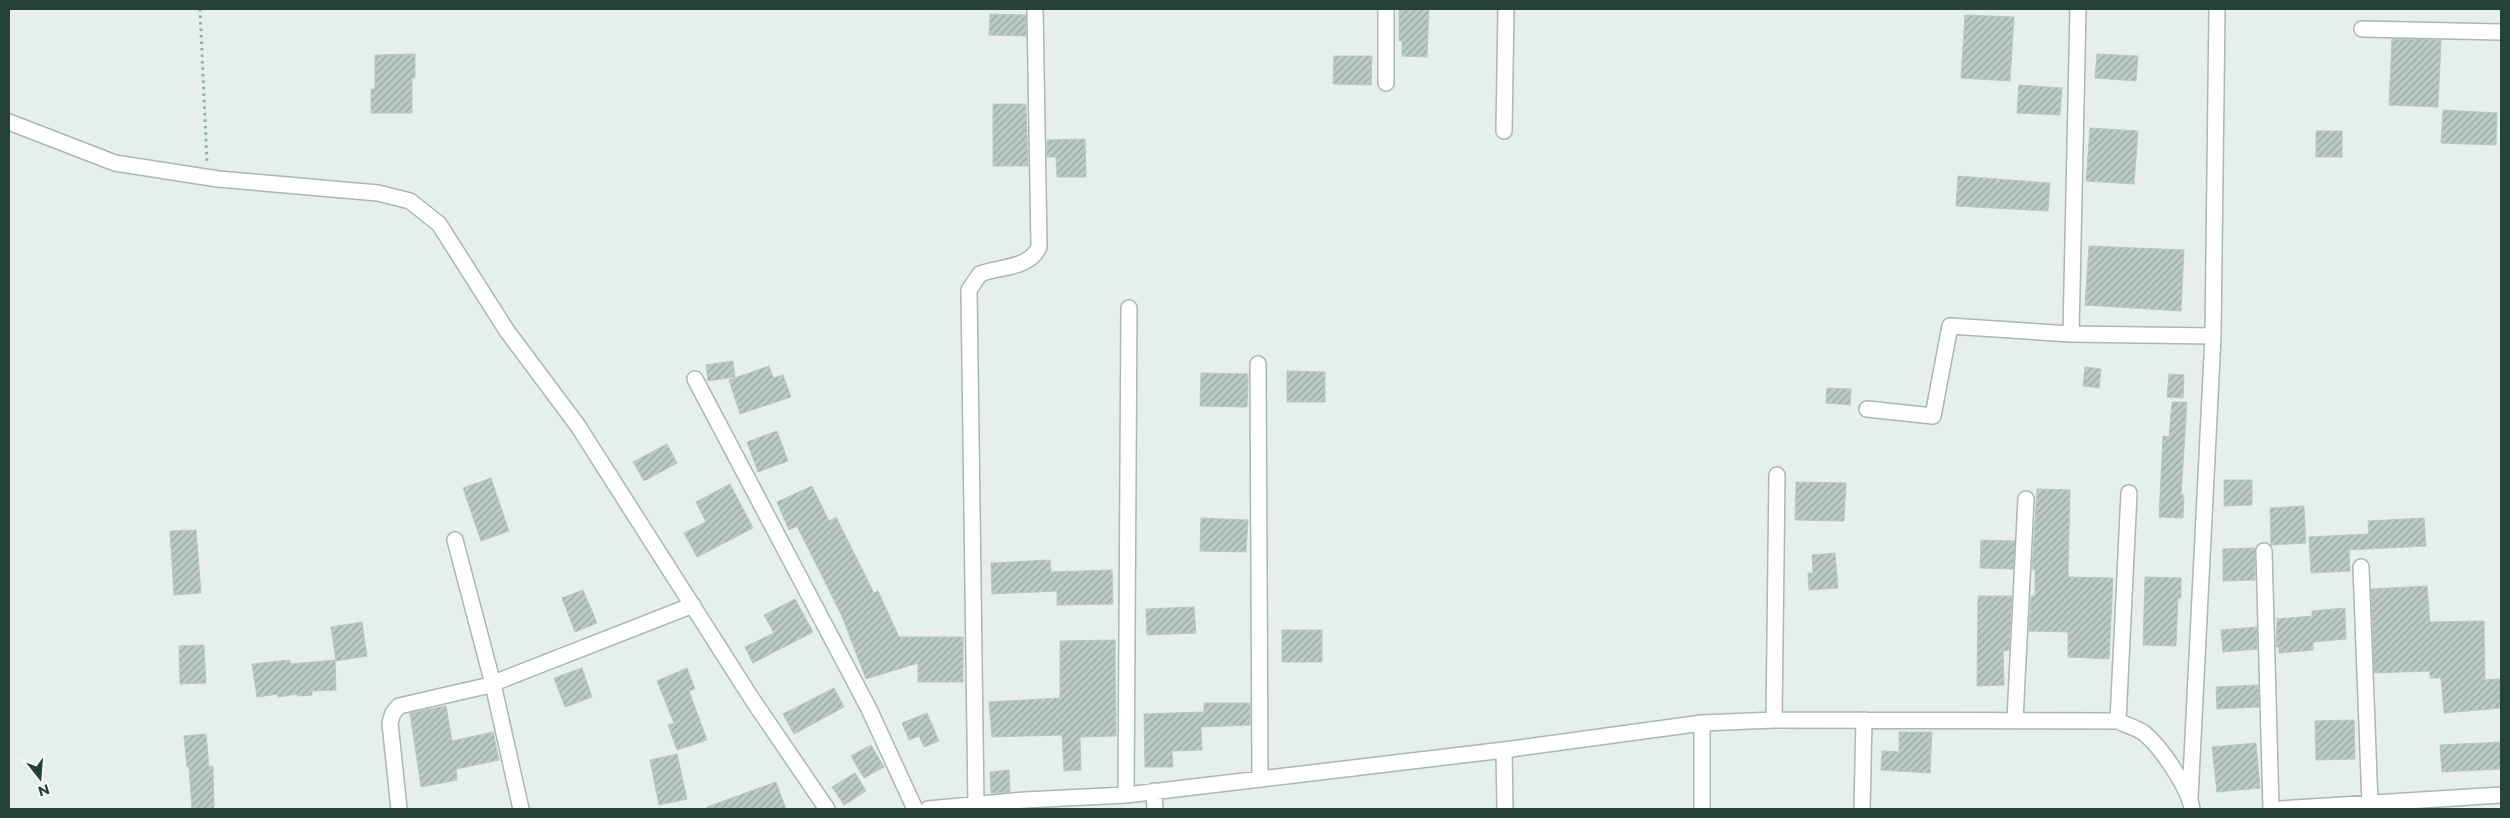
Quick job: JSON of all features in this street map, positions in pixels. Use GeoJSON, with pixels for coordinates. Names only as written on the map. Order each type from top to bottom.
{"type":"FeatureCollection","features":[{"type":"Feature","properties":{"kind":"street"},"geometry":{"type":"LineString","coordinates":[[976,805],[969,290],[980,274],[1026,262],[1035,256],[1039,247],[1035,9]]}},
{"type":"Feature","properties":{"kind":"street"},"geometry":{"type":"LineString","coordinates":[[1386,9],[1386,83]]}},
{"type":"Feature","properties":{"kind":"street"},"geometry":{"type":"LineString","coordinates":[[1504,131],[1506,9]]}},
{"type":"Feature","properties":{"kind":"street"},"geometry":{"type":"LineString","coordinates":[[2071,334],[2078,9]]}},
{"type":"Feature","properties":{"kind":"street"},"geometry":{"type":"LineString","coordinates":[[2191,804],[2212,336],[2217,9]]}},
{"type":"Feature","properties":{"kind":"street"},"geometry":{"type":"LineString","coordinates":[[2362,28],[2501,32]]}},
{"type":"Feature","properties":{"kind":"street"},"geometry":{"type":"LineString","coordinates":[[9,122],[115,163],[208,178],[378,193],[410,201],[439,224],[508,331],[578,426],[752,699],[827,809]]}},
{"type":"Feature","properties":{"kind":"street"},"geometry":{"type":"LineString","coordinates":[[1126,795],[1129,308]]}},
{"type":"Feature","properties":{"kind":"street"},"geometry":{"type":"LineString","coordinates":[[1867,409],[1933,416],[1950,326],[2071,334],[2212,336]]}},
{"type":"Feature","properties":{"kind":"street"},"geometry":{"type":"LineString","coordinates":[[1258,364],[1260,779]]}},
{"type":"Feature","properties":{"kind":"street"},"geometry":{"type":"LineString","coordinates":[[694,379],[869,709],[915,809]]}},
{"type":"Feature","properties":{"kind":"street"},"geometry":{"type":"LineString","coordinates":[[1774,720],[1777,475]]}},
{"type":"Feature","properties":{"kind":"street"},"geometry":{"type":"LineString","coordinates":[[2118,722],[2129,493]]}},
{"type":"Feature","properties":{"kind":"street"},"geometry":{"type":"LineString","coordinates":[[2015,720],[2026,499]]}},
{"type":"Feature","properties":{"kind":"street"},"geometry":{"type":"LineString","coordinates":[[455,540],[493,684],[521,809]]}},
{"type":"Feature","properties":{"kind":"street"},"geometry":{"type":"LineString","coordinates":[[2264,551],[2271,809]]}},
{"type":"Feature","properties":{"kind":"street"},"geometry":{"type":"LineString","coordinates":[[2361,567],[2370,804]]}},
{"type":"Feature","properties":{"kind":"street"},"geometry":{"type":"LineString","coordinates":[[399,809],[390,723],[393,714],[399,706],[493,684],[693,605]]}},
{"type":"Feature","properties":{"kind":"street"},"geometry":{"type":"LineString","coordinates":[[928,809],[976,805],[1026,805],[1126,795],[1504,750],[1702,723],[1774,720],[2118,722],[2142,732],[2158,747],[2191,804]]}},
{"type":"Feature","properties":{"kind":"street"},"geometry":{"type":"LineString","coordinates":[[1862,809],[1864,720]]}},
{"type":"Feature","properties":{"kind":"street"},"geometry":{"type":"LineString","coordinates":[[1702,723],[1702,809]]}},
{"type":"Feature","properties":{"kind":"street"},"geometry":{"type":"LineString","coordinates":[[1504,750],[1504,809]]}},
{"type":"Feature","properties":{"kind":"street"},"geometry":{"type":"LineString","coordinates":[[1154,791],[1155,809]]}},
{"type":"Feature","properties":{"kind":"street"},"geometry":{"type":"LineString","coordinates":[[2280,809],[2370,804],[2407,805],[2501,795]]}},
{"type":"Feature","properties":{"kind":"path"},"geometry":{"type":"LineString","coordinates":[[200,9],[208,178]]}},
{"type":"Feature","properties":{"kind":"building"},"geometry":{"type":"Polygon","coordinates":[[[1399,9],[1429,9],[1427,57],[1402,56],[1402,41],[1399,41],[1399,9]]]}},
{"type":"Feature","properties":{"kind":"building"},"geometry":{"type":"Polygon","coordinates":[[[990,14],[1026,15],[1026,36],[989,35],[990,14]]]}},
{"type":"Feature","properties":{"kind":"building"},"geometry":{"type":"Polygon","coordinates":[[[1965,15],[2014,17],[2010,81],[1961,78],[1965,15]]]}},
{"type":"Feature","properties":{"kind":"building"},"geometry":{"type":"Polygon","coordinates":[[[2392,39],[2441,40],[2438,107],[2389,105],[2392,39]]]}},
{"type":"Feature","properties":{"kind":"building"},"geometry":{"type":"Polygon","coordinates":[[[415,54],[415,78],[412,78],[412,113],[371,113],[371,89],[375,89],[375,55],[415,54]]]}},
{"type":"Feature","properties":{"kind":"building"},"geometry":{"type":"Polygon","coordinates":[[[2097,54],[2138,56],[2136,81],[2095,78],[2097,54]]]}},
{"type":"Feature","properties":{"kind":"building"},"geometry":{"type":"Polygon","coordinates":[[[1334,56],[1372,56],[1371,85],[1333,84],[1334,56]]]}},
{"type":"Feature","properties":{"kind":"building"},"geometry":{"type":"Polygon","coordinates":[[[2019,85],[2062,88],[2060,115],[2017,113],[2019,85]]]}},
{"type":"Feature","properties":{"kind":"building"},"geometry":{"type":"Polygon","coordinates":[[[993,104],[1026,104],[1028,166],[993,166],[993,104]]]}},
{"type":"Feature","properties":{"kind":"building"},"geometry":{"type":"Polygon","coordinates":[[[2443,110],[2497,113],[2496,145],[2441,143],[2443,110]]]}},
{"type":"Feature","properties":{"kind":"building"},"geometry":{"type":"Polygon","coordinates":[[[2090,128],[2138,131],[2134,184],[2086,181],[2090,128]]]}},
{"type":"Feature","properties":{"kind":"building"},"geometry":{"type":"Polygon","coordinates":[[[2316,131],[2342,131],[2342,157],[2316,157],[2316,131]]]}},
{"type":"Feature","properties":{"kind":"building"},"geometry":{"type":"Polygon","coordinates":[[[1085,139],[1086,177],[1057,177],[1056,157],[1047,157],[1047,140],[1085,139]]]}},
{"type":"Feature","properties":{"kind":"building"},"geometry":{"type":"Polygon","coordinates":[[[1958,176],[2050,183],[2048,211],[1956,206],[1958,176]]]}},
{"type":"Feature","properties":{"kind":"building"},"geometry":{"type":"Polygon","coordinates":[[[2089,246],[2184,250],[2181,311],[2085,305],[2089,246]]]}},
{"type":"Feature","properties":{"kind":"building"},"geometry":{"type":"Polygon","coordinates":[[[733,361],[735,377],[708,381],[706,365],[733,361]]]}},
{"type":"Feature","properties":{"kind":"building"},"geometry":{"type":"Polygon","coordinates":[[[769,366],[773,378],[783,375],[791,397],[740,414],[729,380],[769,366]]]}},
{"type":"Feature","properties":{"kind":"building"},"geometry":{"type":"Polygon","coordinates":[[[2085,367],[2101,369],[2099,388],[2083,386],[2085,367]]]}},
{"type":"Feature","properties":{"kind":"building"},"geometry":{"type":"Polygon","coordinates":[[[1287,371],[1325,372],[1325,402],[1287,402],[1287,371]]]}},
{"type":"Feature","properties":{"kind":"building"},"geometry":{"type":"Polygon","coordinates":[[[1201,373],[1248,374],[1247,407],[1200,406],[1201,373]]]}},
{"type":"Feature","properties":{"kind":"building"},"geometry":{"type":"Polygon","coordinates":[[[2169,374],[2184,375],[2183,398],[2167,397],[2169,374]]]}},
{"type":"Feature","properties":{"kind":"building"},"geometry":{"type":"Polygon","coordinates":[[[1827,388],[1851,389],[1850,405],[1826,403],[1827,388]]]}},
{"type":"Feature","properties":{"kind":"building"},"geometry":{"type":"Polygon","coordinates":[[[2172,402],[2187,402],[2181,495],[2184,495],[2183,518],[2159,517],[2163,436],[2169,437],[2172,402]]]}},
{"type":"Feature","properties":{"kind":"building"},"geometry":{"type":"Polygon","coordinates":[[[777,431],[788,461],[758,472],[747,442],[777,431]]]}},
{"type":"Feature","properties":{"kind":"building"},"geometry":{"type":"Polygon","coordinates":[[[667,444],[677,463],[644,481],[633,462],[667,444]]]}},
{"type":"Feature","properties":{"kind":"building"},"geometry":{"type":"Polygon","coordinates":[[[491,478],[509,531],[481,541],[463,488],[491,478]]]}},
{"type":"Feature","properties":{"kind":"building"},"geometry":{"type":"Polygon","coordinates":[[[2224,480],[2252,480],[2252,505],[2224,506],[2224,480]]]}},
{"type":"Feature","properties":{"kind":"building"},"geometry":{"type":"Polygon","coordinates":[[[1796,482],[1846,483],[1844,521],[1795,520],[1796,482]]]}},
{"type":"Feature","properties":{"kind":"building"},"geometry":{"type":"Polygon","coordinates":[[[730,484],[753,528],[697,557],[684,533],[706,522],[696,502],[730,484]]]}},
{"type":"Feature","properties":{"kind":"building"},"geometry":{"type":"Polygon","coordinates":[[[812,486],[829,521],[836,517],[874,593],[878,591],[899,637],[963,637],[963,682],[918,682],[918,663],[866,679],[841,614],[797,526],[789,530],[777,502],[812,486]]]}},
{"type":"Feature","properties":{"kind":"building"},"geometry":{"type":"Polygon","coordinates":[[[2037,489],[2070,490],[2068,577],[2113,578],[2109,659],[2068,657],[2068,632],[2029,631],[2031,596],[2035,596],[2035,569],[2032,569],[2037,489]]]}},
{"type":"Feature","properties":{"kind":"building"},"geometry":{"type":"Polygon","coordinates":[[[2304,506],[2306,543],[2271,545],[2270,508],[2304,506]]]}},
{"type":"Feature","properties":{"kind":"building"},"geometry":{"type":"Polygon","coordinates":[[[1201,518],[1248,520],[1246,552],[1200,551],[1201,518]]]}},
{"type":"Feature","properties":{"kind":"building"},"geometry":{"type":"Polygon","coordinates":[[[2424,518],[2426,546],[2349,550],[2350,571],[2311,573],[2309,537],[2369,534],[2368,521],[2424,518]]]}},
{"type":"Feature","properties":{"kind":"building"},"geometry":{"type":"Polygon","coordinates":[[[196,530],[201,593],[174,595],[170,531],[196,530]]]}},
{"type":"Feature","properties":{"kind":"building"},"geometry":{"type":"Polygon","coordinates":[[[1981,540],[2015,541],[2013,569],[1980,568],[1981,540]]]}},
{"type":"Feature","properties":{"kind":"building"},"geometry":{"type":"Polygon","coordinates":[[[2255,548],[2255,580],[2223,581],[2223,549],[2255,548]]]}},
{"type":"Feature","properties":{"kind":"building"},"geometry":{"type":"Polygon","coordinates":[[[1835,553],[1838,588],[1809,590],[1808,573],[1813,573],[1812,555],[1835,553]]]}},
{"type":"Feature","properties":{"kind":"building"},"geometry":{"type":"Polygon","coordinates":[[[1050,560],[1051,572],[1112,570],[1113,604],[1057,605],[1057,591],[992,594],[991,563],[1050,560]]]}},
{"type":"Feature","properties":{"kind":"building"},"geometry":{"type":"Polygon","coordinates":[[[2145,577],[2181,578],[2181,598],[2178,598],[2176,646],[2143,645],[2145,577]]]}},
{"type":"Feature","properties":{"kind":"building"},"geometry":{"type":"Polygon","coordinates":[[[2427,586],[2430,622],[2484,621],[2485,680],[2500,679],[2501,708],[2444,713],[2441,678],[2430,678],[2430,671],[2374,673],[2371,589],[2427,586]]]}},
{"type":"Feature","properties":{"kind":"building"},"geometry":{"type":"Polygon","coordinates":[[[583,590],[597,623],[575,632],[562,598],[583,590]]]}},
{"type":"Feature","properties":{"kind":"building"},"geometry":{"type":"Polygon","coordinates":[[[1978,596],[2012,596],[2009,650],[2003,651],[2004,685],[1977,686],[1978,596]]]}},
{"type":"Feature","properties":{"kind":"building"},"geometry":{"type":"Polygon","coordinates":[[[795,599],[813,632],[753,663],[745,647],[774,633],[764,615],[795,599]]]}},
{"type":"Feature","properties":{"kind":"building"},"geometry":{"type":"Polygon","coordinates":[[[1194,607],[1196,633],[1147,635],[1146,609],[1194,607]]]}},
{"type":"Feature","properties":{"kind":"building"},"geometry":{"type":"Polygon","coordinates":[[[2345,608],[2346,639],[2313,642],[2313,650],[2279,653],[2279,647],[2276,647],[2277,619],[2312,616],[2312,611],[2345,608]]]}},
{"type":"Feature","properties":{"kind":"building"},"geometry":{"type":"Polygon","coordinates":[[[362,622],[367,656],[336,661],[331,627],[362,622]]]}},
{"type":"Feature","properties":{"kind":"building"},"geometry":{"type":"Polygon","coordinates":[[[2257,627],[2257,649],[2223,652],[2221,630],[2257,627]]]}},
{"type":"Feature","properties":{"kind":"building"},"geometry":{"type":"Polygon","coordinates":[[[1282,630],[1322,630],[1322,662],[1282,662],[1282,630]]]}},
{"type":"Feature","properties":{"kind":"building"},"geometry":{"type":"Polygon","coordinates":[[[1115,640],[1116,736],[1080,737],[1081,770],[1064,771],[1062,735],[992,737],[989,702],[1060,698],[1060,641],[1115,640]]]}},
{"type":"Feature","properties":{"kind":"building"},"geometry":{"type":"Polygon","coordinates":[[[204,645],[206,683],[180,684],[179,646],[204,645]]]}},
{"type":"Feature","properties":{"kind":"building"},"geometry":{"type":"Polygon","coordinates":[[[290,660],[290,664],[335,660],[336,690],[312,691],[312,695],[298,696],[297,694],[278,697],[278,694],[257,697],[252,664],[290,660]]]}},
{"type":"Feature","properties":{"kind":"building"},"geometry":{"type":"Polygon","coordinates":[[[582,668],[592,697],[565,707],[554,678],[582,668]]]}},
{"type":"Feature","properties":{"kind":"building"},"geometry":{"type":"Polygon","coordinates":[[[687,668],[695,689],[689,691],[707,740],[677,750],[668,725],[674,723],[657,681],[687,668]]]}},
{"type":"Feature","properties":{"kind":"building"},"geometry":{"type":"Polygon","coordinates":[[[2258,685],[2259,707],[2217,709],[2216,687],[2258,685]]]}},
{"type":"Feature","properties":{"kind":"building"},"geometry":{"type":"Polygon","coordinates":[[[834,688],[844,707],[794,734],[783,714],[834,688]]]}},
{"type":"Feature","properties":{"kind":"building"},"geometry":{"type":"Polygon","coordinates":[[[1204,703],[1250,703],[1250,725],[1201,727],[1202,750],[1172,751],[1173,767],[1145,767],[1144,714],[1204,712],[1204,703]]]}},
{"type":"Feature","properties":{"kind":"building"},"geometry":{"type":"Polygon","coordinates":[[[446,706],[452,741],[493,732],[499,760],[456,769],[457,780],[421,787],[410,713],[446,706]]]}},
{"type":"Feature","properties":{"kind":"building"},"geometry":{"type":"Polygon","coordinates":[[[927,713],[939,741],[924,747],[919,736],[909,740],[902,723],[927,713]]]}},
{"type":"Feature","properties":{"kind":"building"},"geometry":{"type":"Polygon","coordinates":[[[2354,720],[2355,759],[2316,760],[2315,721],[2354,720]]]}},
{"type":"Feature","properties":{"kind":"building"},"geometry":{"type":"Polygon","coordinates":[[[1899,732],[1932,732],[1930,773],[1881,770],[1882,751],[1899,752],[1899,732]]]}},
{"type":"Feature","properties":{"kind":"building"},"geometry":{"type":"Polygon","coordinates":[[[206,734],[209,767],[213,766],[214,809],[192,809],[189,767],[187,767],[184,736],[206,734]]]}},
{"type":"Feature","properties":{"kind":"building"},"geometry":{"type":"Polygon","coordinates":[[[2501,742],[2501,769],[2442,772],[2440,745],[2501,742]]]}},
{"type":"Feature","properties":{"kind":"building"},"geometry":{"type":"Polygon","coordinates":[[[2256,743],[2260,788],[2217,792],[2212,747],[2256,743]]]}},
{"type":"Feature","properties":{"kind":"building"},"geometry":{"type":"Polygon","coordinates":[[[871,745],[884,767],[864,778],[851,756],[871,745]]]}},
{"type":"Feature","properties":{"kind":"building"},"geometry":{"type":"Polygon","coordinates":[[[677,754],[687,799],[659,805],[650,760],[677,754]]]}},
{"type":"Feature","properties":{"kind":"building"},"geometry":{"type":"Polygon","coordinates":[[[1009,770],[1010,792],[991,793],[990,772],[1009,770]]]}},
{"type":"Feature","properties":{"kind":"building"},"geometry":{"type":"Polygon","coordinates":[[[855,773],[866,791],[844,805],[832,787],[855,773]]]}},
{"type":"Feature","properties":{"kind":"building"},"geometry":{"type":"Polygon","coordinates":[[[776,782],[786,809],[708,809],[707,807],[776,782]]]}}]}
